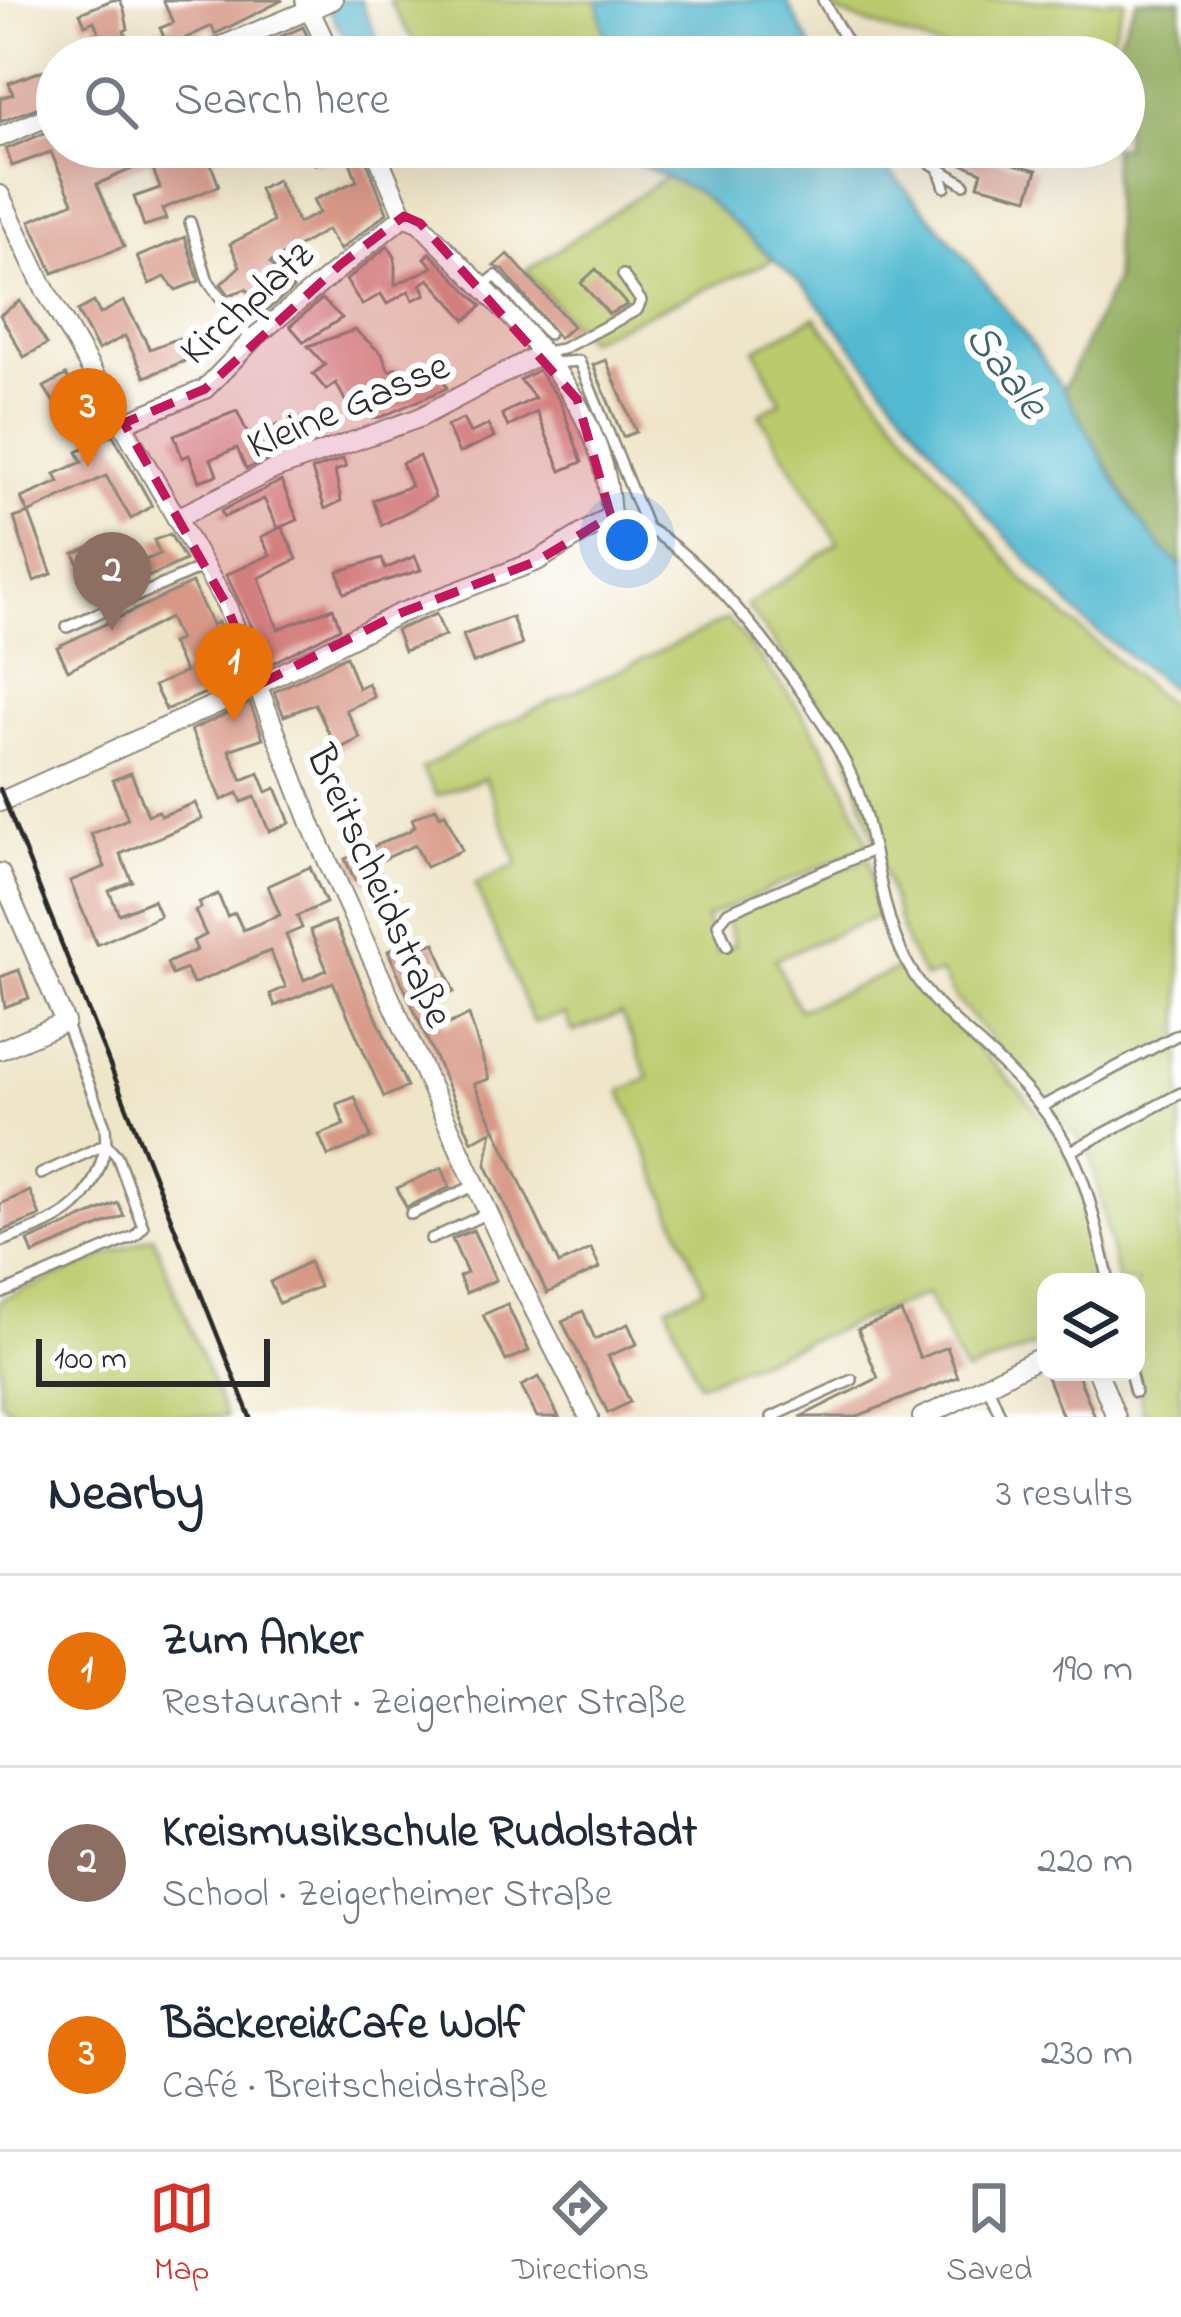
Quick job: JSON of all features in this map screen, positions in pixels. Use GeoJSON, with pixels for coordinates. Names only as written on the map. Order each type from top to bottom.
{"type":"FeatureCollection","features":[{"type":"Feature","properties":{"kind":"street"},"geometry":{"type":"LineString","coordinates":[[243,36],[319,3],[327,36]]}},
{"type":"Feature","properties":{"kind":"street"},"geometry":{"type":"LineString","coordinates":[[0,137],[36,122]]}},
{"type":"Feature","properties":{"kind":"street"},"geometry":{"type":"LineString","coordinates":[[0,802],[258,686],[398,614],[537,562],[611,516],[608,454],[588,404],[548,350],[480,288],[420,223],[404,216],[383,168]]}},
{"type":"Feature","properties":{"kind":"street","name":"Breitscheidstraße"},"geometry":{"type":"LineString","coordinates":[[0,196],[43,286],[205,566],[314,829],[488,1213],[589,1417]]}},
{"type":"Feature","properties":{"kind":"street","name":"Kirchplatz"},"geometry":{"type":"LineString","coordinates":[[124,423],[205,389],[252,340],[404,216]]}},
{"type":"Feature","properties":{"kind":"street","name":"Kleine Gasse"},"geometry":{"type":"LineString","coordinates":[[179,517],[274,470],[419,418],[548,350]]}},
{"type":"Feature","properties":{"kind":"street"},"geometry":{"type":"LineString","coordinates":[[0,873],[65,1022],[0,1050]]}},
{"type":"Feature","properties":{"kind":"street"},"geometry":{"type":"LineString","coordinates":[[922,1417],[952,1411],[987,1384],[1037,1359]]}},
{"type":"Feature","properties":{"kind":"street"},"geometry":{"type":"LineString","coordinates":[[1102,1381],[1116,1417]]}},
{"type":"Feature","properties":{"kind":"lane"},"geometry":{"type":"LineString","coordinates":[[823,0],[843,36]]}},
{"type":"Feature","properties":{"kind":"lane"},"geometry":{"type":"LineString","coordinates":[[936,168],[964,184]]}},
{"type":"Feature","properties":{"kind":"lane"},"geometry":{"type":"LineString","coordinates":[[939,170],[945,187]]}},
{"type":"Feature","properties":{"kind":"lane"},"geometry":{"type":"LineString","coordinates":[[190,222],[208,281],[252,340]]}},
{"type":"Feature","properties":{"kind":"lane"},"geometry":{"type":"LineString","coordinates":[[548,350],[562,350],[638,310],[641,301],[623,274]]}},
{"type":"Feature","properties":{"kind":"lane"},"geometry":{"type":"LineString","coordinates":[[608,454],[646,525]]}},
{"type":"Feature","properties":{"kind":"lane"},"geometry":{"type":"LineString","coordinates":[[611,516],[646,525],[704,569],[806,702],[848,769],[899,946],[914,974],[1041,1107],[1073,1150],[1085,1174],[1107,1273]]}},
{"type":"Feature","properties":{"kind":"lane"},"geometry":{"type":"LineString","coordinates":[[67,627],[205,566]]}},
{"type":"Feature","properties":{"kind":"lane"},"geometry":{"type":"LineString","coordinates":[[727,946],[718,924],[728,912],[873,850]]}},
{"type":"Feature","properties":{"kind":"lane"},"geometry":{"type":"LineString","coordinates":[[0,1241],[80,1205],[100,1171],[105,1126],[65,1022]]}},
{"type":"Feature","properties":{"kind":"lane"},"geometry":{"type":"LineString","coordinates":[[1041,1107],[1181,1033]]}},
{"type":"Feature","properties":{"kind":"lane"},"geometry":{"type":"LineString","coordinates":[[1073,1150],[1181,1093]]}},
{"type":"Feature","properties":{"kind":"lane"},"geometry":{"type":"LineString","coordinates":[[41,1174],[106,1144]]}},
{"type":"Feature","properties":{"kind":"lane"},"geometry":{"type":"LineString","coordinates":[[0,1294],[136,1236],[142,1227],[117,1156],[106,1144]]}},
{"type":"Feature","properties":{"kind":"lane"},"geometry":{"type":"LineString","coordinates":[[411,1214],[476,1185]]}},
{"type":"Feature","properties":{"kind":"lane"},"geometry":{"type":"LineString","coordinates":[[431,1238],[488,1213]]}},
{"type":"Feature","properties":{"kind":"lane"},"geometry":{"type":"LineString","coordinates":[[772,1417],[852,1380]]}},
{"type":"Feature","properties":{"kind":"lane"},"geometry":{"type":"LineString","coordinates":[[1132,1381],[1135,1392]]}},
{"type":"Feature","properties":{"kind":"lane"},"geometry":{"type":"LineString","coordinates":[[987,1384],[1001,1417]]}},
{"type":"Feature","properties":{"kind":"highlighted area"},"geometry":{"type":"Polygon","coordinates":[[[404,216],[420,223],[577,399],[611,516],[537,561],[398,614],[258,685],[226,604],[124,423],[205,389],[341,264],[404,216]]]}},
{"type":"Feature","properties":{"kind":"green space"},"geometry":{"type":"Polygon","coordinates":[[[389,0],[598,0],[604,36],[410,36],[389,0]]]}},
{"type":"Feature","properties":{"kind":"green space"},"geometry":{"type":"Polygon","coordinates":[[[829,0],[1125,0],[1112,36],[905,36],[836,12],[829,0]]]}},
{"type":"Feature","properties":{"kind":"green space"},"geometry":{"type":"Polygon","coordinates":[[[1137,0],[1181,0],[1181,566],[1154,544],[1063,390],[1115,281],[1112,168],[1145,168],[1145,36],[1120,36],[1137,0]]]}},
{"type":"Feature","properties":{"kind":"green space"},"geometry":{"type":"Polygon","coordinates":[[[669,175],[699,193],[773,260],[587,340],[526,271],[669,175]]]}},
{"type":"Feature","properties":{"kind":"green space"},"geometry":{"type":"Polygon","coordinates":[[[815,317],[1023,580],[1168,705],[1181,722],[1181,1417],[1143,1413],[1138,1381],[1145,1381],[1145,1273],[1116,1273],[1090,1152],[955,998],[941,973],[925,978],[907,946],[841,733],[747,606],[838,543],[759,414],[781,402],[755,349],[815,317]]]}},
{"type":"Feature","properties":{"kind":"green space"},"geometry":{"type":"Polygon","coordinates":[[[727,619],[771,672],[827,752],[868,845],[705,918],[717,951],[735,945],[725,916],[869,858],[878,916],[775,959],[799,1010],[900,968],[1014,1084],[1053,1133],[1078,1186],[1099,1273],[1037,1273],[1037,1345],[965,1373],[927,1294],[699,1384],[667,1306],[704,1289],[621,1091],[649,1078],[621,1014],[573,1032],[565,1014],[533,1023],[475,884],[518,864],[485,778],[437,796],[422,769],[534,709],[727,619]]]}},
{"type":"Feature","properties":{"kind":"green space"},"geometry":{"type":"Polygon","coordinates":[[[153,1236],[226,1417],[20,1417],[0,1401],[0,1300],[153,1236]]]}},
{"type":"Feature","properties":{"kind":"water"},"geometry":{"type":"Polygon","coordinates":[[[324,0],[361,0],[376,36],[344,36],[324,0]]]}},
{"type":"Feature","properties":{"kind":"water"},"geometry":{"type":"Polygon","coordinates":[[[598,0],[786,0],[806,36],[604,36],[598,0]]]}},
{"type":"Feature","properties":{"kind":"water","name":"Saale"},"geometry":{"type":"Polygon","coordinates":[[[647,168],[886,168],[946,234],[1019,327],[1064,391],[1130,506],[1181,566],[1181,696],[1085,622],[984,512],[807,289],[699,193],[647,168]]]}},
{"type":"Feature","properties":{"kind":"building"},"geometry":{"type":"Polygon","coordinates":[[[120,0],[126,36],[100,36],[94,21],[85,25],[80,13],[120,0]]]}},
{"type":"Feature","properties":{"kind":"building"},"geometry":{"type":"Polygon","coordinates":[[[163,0],[283,0],[215,34],[212,26],[190,36],[163,36],[160,28],[173,23],[163,0]]]}},
{"type":"Feature","properties":{"kind":"building"},"geometry":{"type":"Polygon","coordinates":[[[303,27],[307,36],[282,36],[303,27]]]}},
{"type":"Feature","properties":{"kind":"building"},"geometry":{"type":"Polygon","coordinates":[[[36,73],[36,108],[0,122],[0,98],[13,94],[9,83],[36,73]]]}},
{"type":"Feature","properties":{"kind":"building"},"geometry":{"type":"Polygon","coordinates":[[[36,137],[36,157],[12,166],[6,149],[36,137]]]}},
{"type":"Feature","properties":{"kind":"building"},"geometry":{"type":"Polygon","coordinates":[[[58,168],[134,168],[97,184],[124,247],[53,273],[30,221],[73,202],[58,168]]]}},
{"type":"Feature","properties":{"kind":"building"},"geometry":{"type":"Polygon","coordinates":[[[153,168],[212,168],[219,186],[162,209],[166,219],[144,226],[134,197],[160,188],[153,168]]]}},
{"type":"Feature","properties":{"kind":"building"},"geometry":{"type":"Polygon","coordinates":[[[352,168],[369,168],[387,213],[340,250],[327,230],[270,263],[293,289],[265,312],[246,289],[229,295],[221,284],[240,266],[230,244],[273,222],[259,189],[277,180],[298,223],[319,213],[313,200],[357,181],[352,168]]]}},
{"type":"Feature","properties":{"kind":"building"},"geometry":{"type":"Polygon","coordinates":[[[972,168],[1037,170],[1028,198],[978,185],[982,172],[972,168]]]}},
{"type":"Feature","properties":{"kind":"building"},"geometry":{"type":"Polygon","coordinates":[[[185,237],[199,281],[176,290],[165,277],[149,284],[137,257],[185,237]]]}},
{"type":"Feature","properties":{"kind":"building"},"geometry":{"type":"Polygon","coordinates":[[[388,246],[395,257],[395,285],[433,267],[425,258],[430,253],[482,306],[466,320],[429,279],[421,284],[426,294],[413,300],[409,291],[387,304],[381,294],[362,305],[346,280],[388,246]]]}},
{"type":"Feature","properties":{"kind":"building"},"geometry":{"type":"Polygon","coordinates":[[[508,254],[573,326],[559,338],[503,270],[494,266],[508,254]]]}},
{"type":"Feature","properties":{"kind":"building"},"geometry":{"type":"Polygon","coordinates":[[[596,269],[627,305],[609,314],[581,283],[596,269]]]}},
{"type":"Feature","properties":{"kind":"building"},"geometry":{"type":"Polygon","coordinates":[[[322,299],[342,318],[304,342],[290,326],[322,299]]]}},
{"type":"Feature","properties":{"kind":"building"},"geometry":{"type":"Polygon","coordinates":[[[20,301],[47,344],[24,357],[0,315],[20,301]]]}},
{"type":"Feature","properties":{"kind":"building"},"geometry":{"type":"Polygon","coordinates":[[[124,301],[150,349],[182,337],[197,356],[145,377],[125,336],[98,350],[77,311],[94,302],[100,314],[124,301]]]}},
{"type":"Feature","properties":{"kind":"building"},"geometry":{"type":"Polygon","coordinates":[[[355,330],[382,354],[389,371],[396,368],[408,376],[435,362],[447,388],[381,417],[372,418],[364,399],[348,406],[336,383],[326,390],[313,374],[325,365],[308,346],[355,330]]]}},
{"type":"Feature","properties":{"kind":"building"},"geometry":{"type":"Polygon","coordinates":[[[606,360],[636,432],[623,437],[593,365],[606,360]]]}},
{"type":"Feature","properties":{"kind":"building"},"geometry":{"type":"Polygon","coordinates":[[[538,370],[560,401],[582,462],[561,471],[537,412],[508,427],[502,414],[535,398],[520,380],[538,370]]]}},
{"type":"Feature","properties":{"kind":"building"},"geometry":{"type":"Polygon","coordinates":[[[66,375],[88,408],[66,421],[44,387],[66,375]]]}},
{"type":"Feature","properties":{"kind":"building"},"geometry":{"type":"Polygon","coordinates":[[[237,411],[250,438],[278,425],[289,450],[246,469],[237,448],[211,459],[217,475],[199,481],[189,455],[182,458],[174,435],[237,411]]]}},
{"type":"Feature","properties":{"kind":"building"},"geometry":{"type":"Polygon","coordinates":[[[463,419],[470,433],[488,425],[494,437],[459,453],[447,426],[463,419]]]}},
{"type":"Feature","properties":{"kind":"building"},"geometry":{"type":"Polygon","coordinates":[[[113,435],[152,506],[131,519],[106,476],[28,513],[21,498],[59,482],[55,474],[82,462],[77,452],[113,435]]]}},
{"type":"Feature","properties":{"kind":"building"},"geometry":{"type":"Polygon","coordinates":[[[419,456],[435,497],[382,525],[373,500],[411,486],[402,463],[419,456]]]}},
{"type":"Feature","properties":{"kind":"building"},"geometry":{"type":"Polygon","coordinates":[[[343,459],[346,467],[335,471],[341,501],[325,509],[312,470],[343,459]]]}},
{"type":"Feature","properties":{"kind":"building"},"geometry":{"type":"Polygon","coordinates":[[[281,481],[298,520],[278,528],[264,499],[224,517],[221,511],[281,481]]]}},
{"type":"Feature","properties":{"kind":"building"},"geometry":{"type":"Polygon","coordinates":[[[29,513],[52,574],[34,581],[14,518],[29,513]]]}},
{"type":"Feature","properties":{"kind":"building"},"geometry":{"type":"Polygon","coordinates":[[[282,527],[297,559],[259,578],[278,629],[333,608],[340,628],[270,664],[226,575],[270,555],[261,537],[282,527]]]}},
{"type":"Feature","properties":{"kind":"building"},"geometry":{"type":"Polygon","coordinates":[[[170,534],[185,560],[96,601],[74,554],[108,540],[122,570],[160,554],[154,540],[170,534]]]}},
{"type":"Feature","properties":{"kind":"building"},"geometry":{"type":"Polygon","coordinates":[[[415,556],[421,570],[344,593],[338,571],[382,558],[385,569],[415,556]]]}},
{"type":"Feature","properties":{"kind":"building"},"geometry":{"type":"Polygon","coordinates":[[[192,583],[212,625],[218,622],[232,656],[201,670],[210,691],[166,710],[154,686],[185,672],[171,643],[179,640],[169,618],[68,670],[57,647],[192,583]]]}},
{"type":"Feature","properties":{"kind":"building"},"geometry":{"type":"Polygon","coordinates":[[[436,614],[445,636],[404,651],[396,630],[436,614]]]}},
{"type":"Feature","properties":{"kind":"building"},"geometry":{"type":"Polygon","coordinates":[[[512,617],[522,645],[473,663],[463,635],[512,617]]]}},
{"type":"Feature","properties":{"kind":"building"},"geometry":{"type":"Polygon","coordinates":[[[346,656],[358,688],[368,683],[374,697],[346,710],[360,738],[337,750],[315,704],[284,716],[274,692],[346,656]]]}},
{"type":"Feature","properties":{"kind":"building"},"geometry":{"type":"Polygon","coordinates":[[[250,703],[263,738],[229,750],[242,780],[259,773],[267,792],[276,788],[290,823],[269,831],[255,797],[242,802],[238,793],[222,800],[191,730],[250,703]]]}},
{"type":"Feature","properties":{"kind":"building"},"geometry":{"type":"Polygon","coordinates":[[[131,773],[148,815],[158,811],[161,816],[195,803],[202,819],[120,854],[132,881],[109,891],[119,914],[153,900],[160,916],[97,945],[70,881],[105,867],[91,834],[128,819],[113,780],[131,773]]]}},
{"type":"Feature","properties":{"kind":"building"},"geometry":{"type":"Polygon","coordinates":[[[436,808],[440,816],[445,813],[462,850],[426,867],[415,845],[376,863],[382,876],[366,883],[363,877],[355,880],[345,859],[409,831],[415,826],[412,819],[436,808]]]}},
{"type":"Feature","properties":{"kind":"building"},"geometry":{"type":"Polygon","coordinates":[[[310,867],[326,903],[297,916],[302,928],[286,935],[304,980],[327,970],[310,930],[334,921],[407,1087],[384,1097],[333,982],[275,1006],[270,994],[286,987],[270,951],[193,984],[186,969],[172,975],[167,963],[197,950],[193,941],[206,935],[195,911],[201,908],[199,902],[218,894],[227,916],[235,913],[243,930],[280,915],[268,886],[310,867]]]}},
{"type":"Feature","properties":{"kind":"building"},"geometry":{"type":"Polygon","coordinates":[[[409,941],[413,951],[435,943],[454,992],[435,999],[446,1025],[469,1015],[489,1079],[474,1084],[559,1264],[591,1249],[600,1268],[547,1293],[486,1165],[492,1131],[472,1141],[388,951],[409,941]]]}},
{"type":"Feature","properties":{"kind":"building"},"geometry":{"type":"Polygon","coordinates":[[[19,970],[29,998],[5,1007],[0,977],[19,970]]]}},
{"type":"Feature","properties":{"kind":"building"},"geometry":{"type":"Polygon","coordinates":[[[355,1097],[371,1138],[328,1156],[319,1135],[344,1125],[337,1104],[355,1097]]]}},
{"type":"Feature","properties":{"kind":"building"},"geometry":{"type":"Polygon","coordinates":[[[442,1168],[450,1187],[406,1207],[397,1188],[442,1168]]]}},
{"type":"Feature","properties":{"kind":"building"},"geometry":{"type":"Polygon","coordinates":[[[30,1191],[40,1216],[0,1232],[0,1204],[30,1191]]]}},
{"type":"Feature","properties":{"kind":"building"},"geometry":{"type":"Polygon","coordinates":[[[118,1203],[124,1216],[33,1254],[28,1241],[118,1203]]]}},
{"type":"Feature","properties":{"kind":"building"},"geometry":{"type":"Polygon","coordinates":[[[473,1230],[496,1280],[466,1293],[459,1277],[467,1273],[452,1239],[473,1230]]]}},
{"type":"Feature","properties":{"kind":"building"},"geometry":{"type":"Polygon","coordinates":[[[309,1262],[319,1287],[279,1303],[270,1282],[309,1262]]]}},
{"type":"Feature","properties":{"kind":"building"},"geometry":{"type":"Polygon","coordinates":[[[507,1304],[529,1351],[506,1361],[483,1315],[507,1304]]]}},
{"type":"Feature","properties":{"kind":"building"},"geometry":{"type":"Polygon","coordinates":[[[583,1311],[595,1339],[628,1324],[637,1344],[608,1356],[630,1402],[608,1413],[562,1321],[583,1311]]]}},
{"type":"Feature","properties":{"kind":"building"},"geometry":{"type":"Polygon","coordinates":[[[901,1312],[920,1358],[947,1347],[958,1377],[855,1417],[800,1417],[878,1378],[858,1329],[901,1312]]]}},
{"type":"Feature","properties":{"kind":"building"},"geometry":{"type":"Polygon","coordinates":[[[539,1377],[559,1417],[537,1417],[521,1386],[539,1377]]]}},
{"type":"Feature","properties":{"kind":"building"},"geometry":{"type":"Polygon","coordinates":[[[1049,1381],[1081,1381],[1095,1417],[1063,1417],[1049,1381]]]}},
{"type":"Feature","properties":{"kind":"railway"},"geometry":{"type":"LineString","coordinates":[[0,789],[250,1417]]}},
{"type":"Feature","properties":{"kind":"place","name":"Bäckerei&Cafe Wolf"},"geometry":{"type":"Point","coordinates":[88,467]}},
{"type":"Feature","properties":{"kind":"place","name":"Kreismusikschule Rudolstadt"},"geometry":{"type":"Point","coordinates":[112,631]}},
{"type":"Feature","properties":{"kind":"place","name":"Zum Anker"},"geometry":{"type":"Point","coordinates":[234,722]}}]}
